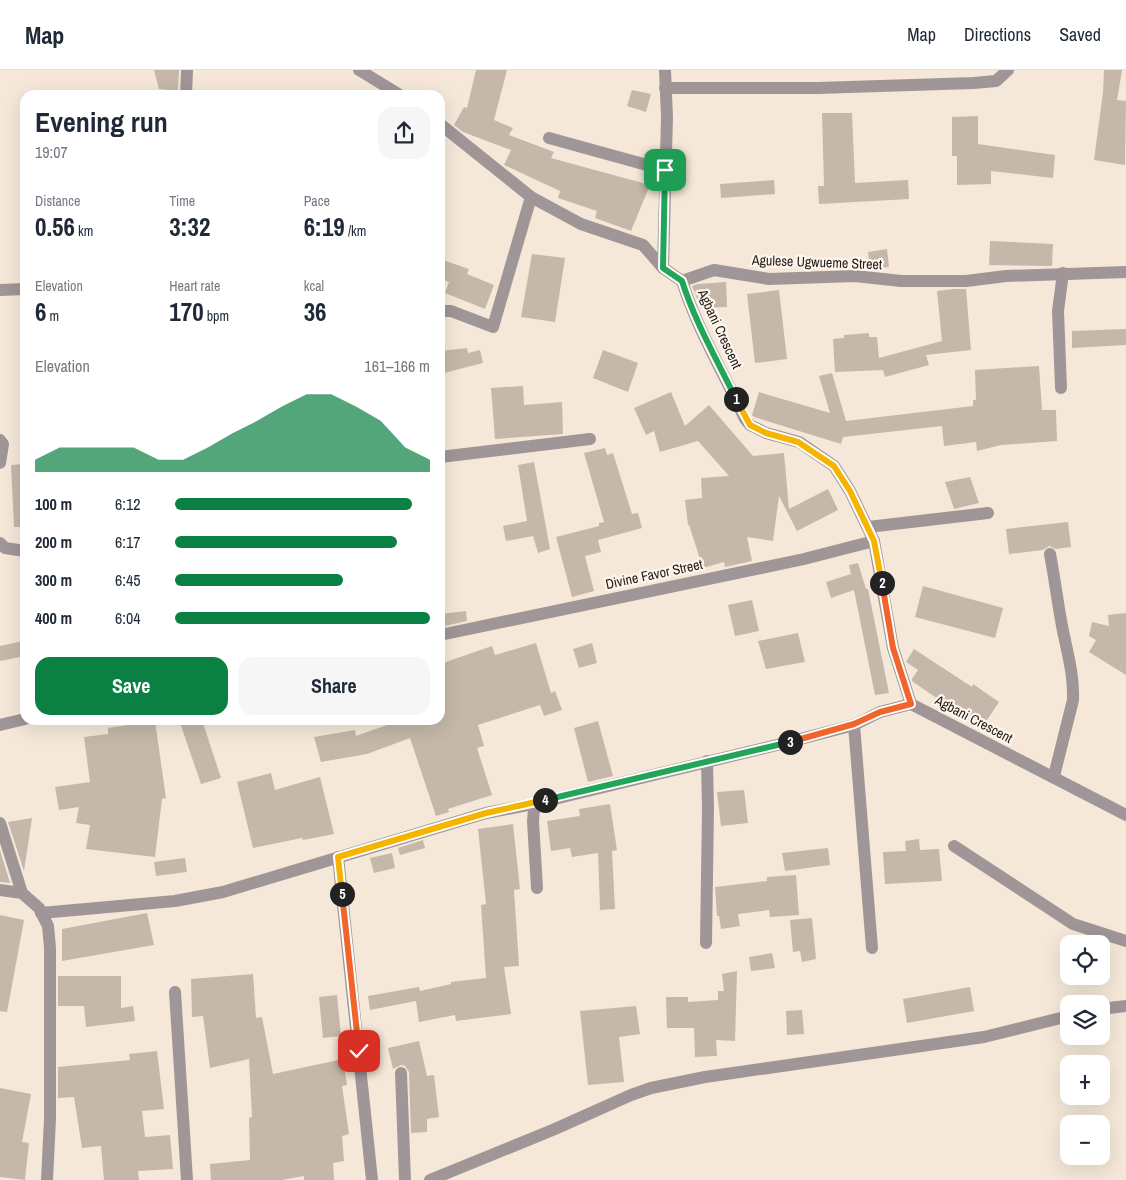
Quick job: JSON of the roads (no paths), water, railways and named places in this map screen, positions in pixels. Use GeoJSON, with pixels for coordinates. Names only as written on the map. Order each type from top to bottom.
{"type":"FeatureCollection","features":[{"type":"Feature","properties":{"kind":"street"},"geometry":{"type":"LineString","coordinates":[[186,90],[187,70]]}},
{"type":"Feature","properties":{"kind":"street"},"geometry":{"type":"LineString","coordinates":[[359,70],[392,90]]}},
{"type":"Feature","properties":{"kind":"street"},"geometry":{"type":"LineString","coordinates":[[663,268],[665,70]]}},
{"type":"Feature","properties":{"kind":"street"},"geometry":{"type":"LineString","coordinates":[[666,88],[818,88],[974,83],[996,81],[1008,70]]}},
{"type":"Feature","properties":{"kind":"street"},"geometry":{"type":"LineString","coordinates":[[445,128],[531,197],[581,224],[643,245],[663,268],[682,281]]}},
{"type":"Feature","properties":{"kind":"street"},"geometry":{"type":"LineString","coordinates":[[549,138],[665,170]]}},
{"type":"Feature","properties":{"kind":"street"},"geometry":{"type":"LineString","coordinates":[[445,311],[451,311],[493,327],[531,197]]}},
{"type":"Feature","properties":{"kind":"street","name":"Agulese Ugwueme Street"},"geometry":{"type":"LineString","coordinates":[[682,281],[714,270],[769,279],[855,276],[901,281],[966,281],[1006,276],[1126,272]]}},
{"type":"Feature","properties":{"kind":"street"},"geometry":{"type":"LineString","coordinates":[[1061,388],[1058,311],[1063,274]]}},
{"type":"Feature","properties":{"kind":"street","name":"Agbani Crescent"},"geometry":{"type":"LineString","coordinates":[[682,281],[698,323],[745,419],[750,425],[766,433],[798,442],[834,466],[850,491],[874,541],[893,648],[911,704],[977,739],[1054,776],[1126,815]]}},
{"type":"Feature","properties":{"kind":"street"},"geometry":{"type":"LineString","coordinates":[[0,290],[20,289]]}},
{"type":"Feature","properties":{"kind":"street"},"geometry":{"type":"LineString","coordinates":[[445,456],[590,439]]}},
{"type":"Feature","properties":{"kind":"street"},"geometry":{"type":"LineString","coordinates":[[0,440],[2,444],[0,463]]}},
{"type":"Feature","properties":{"kind":"street"},"geometry":{"type":"LineString","coordinates":[[868,528],[988,513]]}},
{"type":"Feature","properties":{"kind":"street","name":"Divine Favor Street"},"geometry":{"type":"LineString","coordinates":[[445,634],[804,559],[874,541]]}},
{"type":"Feature","properties":{"kind":"street"},"geometry":{"type":"LineString","coordinates":[[0,543],[5,548],[20,550]]}},
{"type":"Feature","properties":{"kind":"street"},"geometry":{"type":"LineString","coordinates":[[1050,554],[1063,631],[1072,667],[1074,688],[1073,700],[1054,776]]}},
{"type":"Feature","properties":{"kind":"street"},"geometry":{"type":"LineString","coordinates":[[41,913],[175,902],[223,892],[486,813],[781,744],[854,724],[880,712],[911,704]]}},
{"type":"Feature","properties":{"kind":"street"},"geometry":{"type":"LineString","coordinates":[[0,725],[20,720]]}},
{"type":"Feature","properties":{"kind":"street"},"geometry":{"type":"LineString","coordinates":[[854,724],[872,948]]}},
{"type":"Feature","properties":{"kind":"street"},"geometry":{"type":"LineString","coordinates":[[706,943],[707,761]]}},
{"type":"Feature","properties":{"kind":"street"},"geometry":{"type":"LineString","coordinates":[[537,888],[533,821],[534,809],[538,802]]}},
{"type":"Feature","properties":{"kind":"street"},"geometry":{"type":"LineString","coordinates":[[0,823],[22,893],[39,908],[48,926],[50,948],[50,1119],[46,1180]]}},
{"type":"Feature","properties":{"kind":"street"},"geometry":{"type":"LineString","coordinates":[[954,846],[1073,924],[1126,941]]}},
{"type":"Feature","properties":{"kind":"street"},"geometry":{"type":"LineString","coordinates":[[338,857],[372,1180]]}},
{"type":"Feature","properties":{"kind":"street"},"geometry":{"type":"LineString","coordinates":[[0,890],[22,893]]}},
{"type":"Feature","properties":{"kind":"street"},"geometry":{"type":"LineString","coordinates":[[175,992],[187,1180]]}},
{"type":"Feature","properties":{"kind":"street"},"geometry":{"type":"LineString","coordinates":[[1110,1008],[1126,1006]]}},
{"type":"Feature","properties":{"kind":"street"},"geometry":{"type":"LineString","coordinates":[[430,1180],[651,1088],[705,1077],[984,1036],[1060,1018]]}},
{"type":"Feature","properties":{"kind":"street"},"geometry":{"type":"LineString","coordinates":[[401,1073],[405,1180]]}}]}
